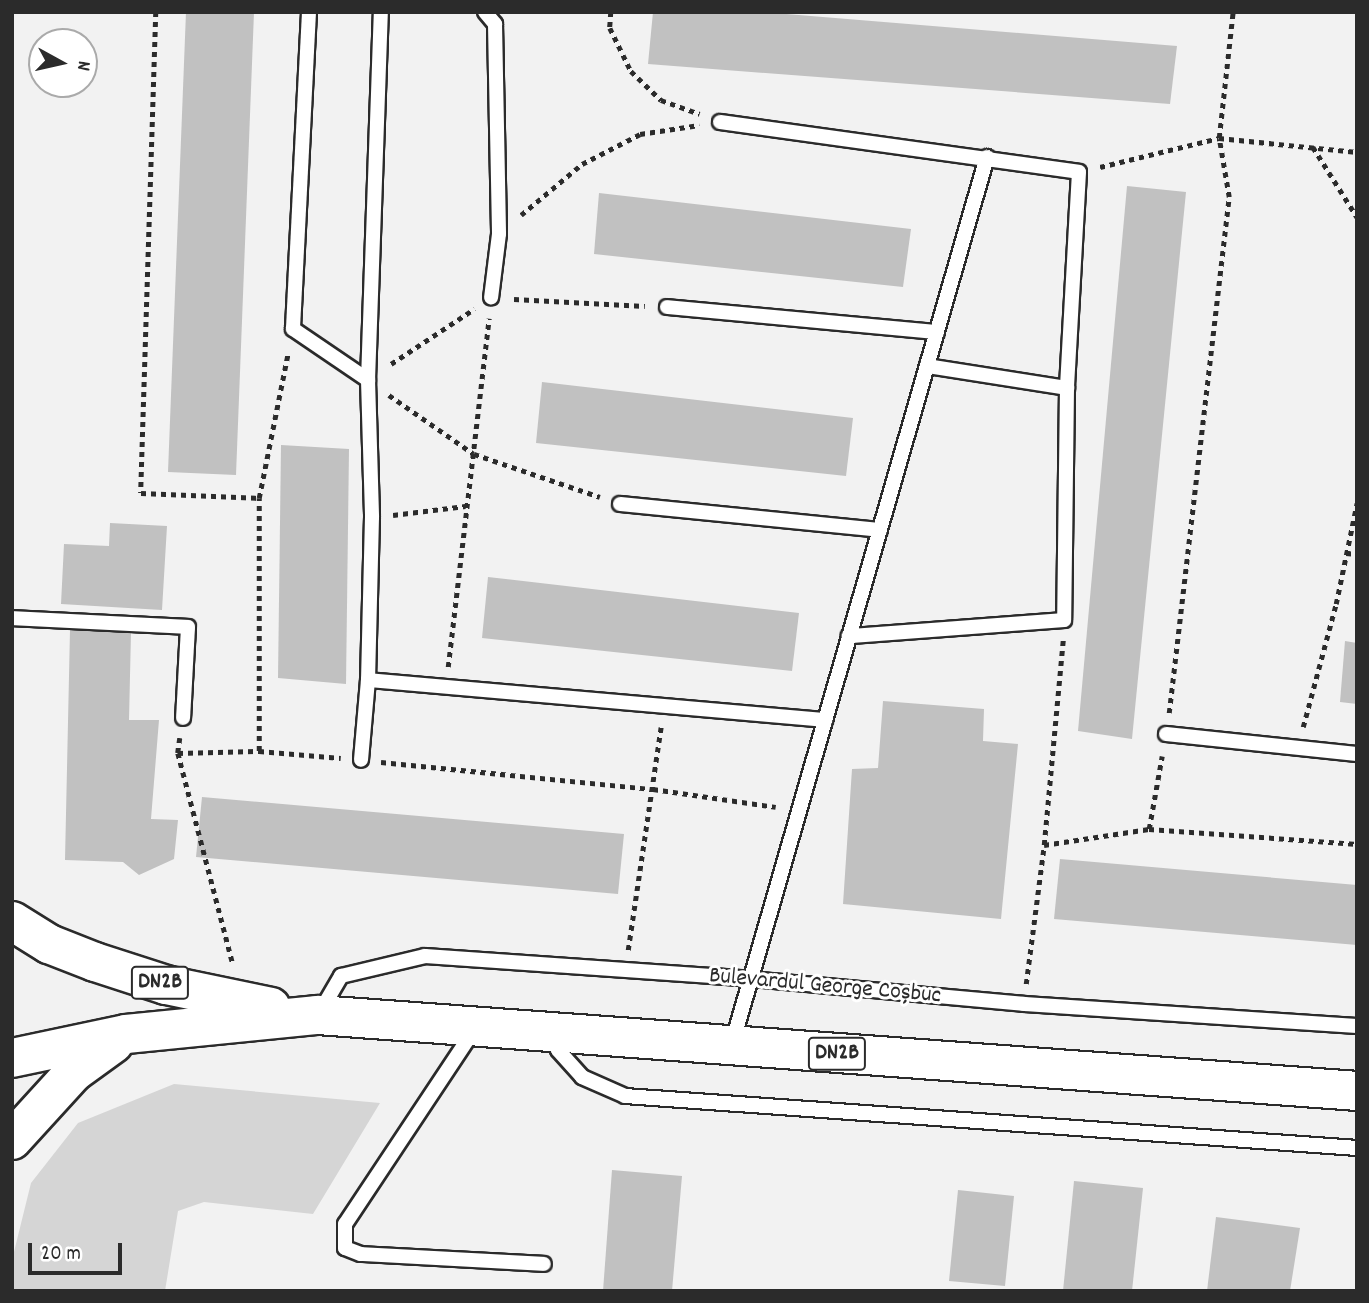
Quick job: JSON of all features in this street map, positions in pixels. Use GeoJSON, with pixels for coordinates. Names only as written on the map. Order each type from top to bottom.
{"type":"FeatureCollection","features":[{"type":"Feature","properties":{"kind":"main road","name":"DN2B"},"geometry":{"type":"LineString","coordinates":[[12,920],[48,944],[166,985],[318,1015],[1357,1091]]}},
{"type":"Feature","properties":{"kind":"main road","name":"DN2B"},"geometry":{"type":"LineString","coordinates":[[12,1058],[126,1034],[318,1015]]}},
{"type":"Feature","properties":{"kind":"main road"},"geometry":{"type":"LineString","coordinates":[[12,1140],[74,1072],[126,1034]]}},
{"type":"Feature","properties":{"kind":"lane"},"geometry":{"type":"LineString","coordinates":[[309,12],[293,328],[368,380]]}},
{"type":"Feature","properties":{"kind":"lane"},"geometry":{"type":"LineString","coordinates":[[361,760],[368,680],[372,517],[368,380],[381,12]]}},
{"type":"Feature","properties":{"kind":"lane"},"geometry":{"type":"LineString","coordinates":[[485,12],[495,24],[499,234],[491,298]]}},
{"type":"Feature","properties":{"kind":"lane"},"geometry":{"type":"LineString","coordinates":[[720,122],[987,157],[1079,172],[1067,388],[1065,620],[849,636]]}},
{"type":"Feature","properties":{"kind":"lane"},"geometry":{"type":"LineString","coordinates":[[732,1046],[987,157]]}},
{"type":"Feature","properties":{"kind":"lane"},"geometry":{"type":"LineString","coordinates":[[667,307],[937,332]]}},
{"type":"Feature","properties":{"kind":"lane"},"geometry":{"type":"LineString","coordinates":[[927,366],[1067,388]]}},
{"type":"Feature","properties":{"kind":"lane"},"geometry":{"type":"LineString","coordinates":[[620,504],[880,530]]}},
{"type":"Feature","properties":{"kind":"lane"},"geometry":{"type":"LineString","coordinates":[[12,618],[188,627],[183,718]]}},
{"type":"Feature","properties":{"kind":"lane"},"geometry":{"type":"LineString","coordinates":[[368,680],[825,720]]}},
{"type":"Feature","properties":{"kind":"lane"},"geometry":{"type":"LineString","coordinates":[[1167,734],[1357,754]]}},
{"type":"Feature","properties":{"kind":"lane","name":"Bulevardul George Coșbuc"},"geometry":{"type":"LineString","coordinates":[[318,1015],[341,976],[425,956],[751,979],[1024,1004],[1357,1026]]}},
{"type":"Feature","properties":{"kind":"lane"},"geometry":{"type":"LineString","coordinates":[[477,1026],[345,1224],[345,1248],[361,1254],[544,1264]]}},
{"type":"Feature","properties":{"kind":"lane"},"geometry":{"type":"LineString","coordinates":[[560,1032],[558,1049],[582,1077],[625,1096],[1357,1148]]}},
{"type":"Feature","properties":{"kind":"path"},"geometry":{"type":"LineString","coordinates":[[156,12],[141,493],[259,498]]}},
{"type":"Feature","properties":{"kind":"path"},"geometry":{"type":"LineString","coordinates":[[611,12],[610,28],[631,71],[661,100],[720,122]]}},
{"type":"Feature","properties":{"kind":"path"},"geometry":{"type":"LineString","coordinates":[[1149,829],[1167,734],[1229,197],[1219,138],[1233,12]]}},
{"type":"Feature","properties":{"kind":"path"},"geometry":{"type":"LineString","coordinates":[[499,234],[582,164],[640,134],[720,122]]}},
{"type":"Feature","properties":{"kind":"path"},"geometry":{"type":"LineString","coordinates":[[1079,172],[1219,138],[1357,152]]}},
{"type":"Feature","properties":{"kind":"path"},"geometry":{"type":"LineString","coordinates":[[1312,146],[1357,217]]}},
{"type":"Feature","properties":{"kind":"path"},"geometry":{"type":"LineString","coordinates":[[446,685],[491,298]]}},
{"type":"Feature","properties":{"kind":"path"},"geometry":{"type":"LineString","coordinates":[[620,504],[474,454],[368,380],[491,298],[667,307]]}},
{"type":"Feature","properties":{"kind":"path"},"geometry":{"type":"LineString","coordinates":[[258,751],[259,498],[293,328]]}},
{"type":"Feature","properties":{"kind":"path"},"geometry":{"type":"LineString","coordinates":[[1297,749],[1336,604],[1357,503]]}},
{"type":"Feature","properties":{"kind":"path"},"geometry":{"type":"LineString","coordinates":[[372,517],[465,506]]}},
{"type":"Feature","properties":{"kind":"path"},"geometry":{"type":"LineString","coordinates":[[1346,553],[1357,554]]}},
{"type":"Feature","properties":{"kind":"path"},"geometry":{"type":"LineString","coordinates":[[1024,1004],[1044,845],[1065,620]]}},
{"type":"Feature","properties":{"kind":"path"},"geometry":{"type":"LineString","coordinates":[[625,972],[663,707]]}},
{"type":"Feature","properties":{"kind":"path"},"geometry":{"type":"LineString","coordinates":[[183,718],[178,753],[243,1002]]}},
{"type":"Feature","properties":{"kind":"path"},"geometry":{"type":"LineString","coordinates":[[178,753],[258,751],[361,760],[653,789],[799,810]]}},
{"type":"Feature","properties":{"kind":"path"},"geometry":{"type":"LineString","coordinates":[[1044,845],[1149,829],[1357,845]]}},
{"type":"Feature","properties":{"kind":"shaded area"},"geometry":{"type":"Polygon","coordinates":[[[174,1084],[380,1103],[313,1214],[204,1202],[178,1211],[165,1291],[12,1291],[12,1260],[31,1183],[78,1123],[174,1084]]]}},
{"type":"Feature","properties":{"kind":"building"},"geometry":{"type":"Polygon","coordinates":[[[186,12],[254,12],[236,475],[168,472],[186,12]]]}},
{"type":"Feature","properties":{"kind":"building"},"geometry":{"type":"Polygon","coordinates":[[[653,12],[761,12],[1177,46],[1170,104],[648,64],[653,12]]]}},
{"type":"Feature","properties":{"kind":"building"},"geometry":{"type":"Polygon","coordinates":[[[1127,186],[1186,192],[1132,739],[1078,731],[1127,186]]]}},
{"type":"Feature","properties":{"kind":"building"},"geometry":{"type":"Polygon","coordinates":[[[599,193],[911,229],[903,287],[594,254],[599,193]]]}},
{"type":"Feature","properties":{"kind":"building"},"geometry":{"type":"Polygon","coordinates":[[[542,382],[853,418],[846,476],[536,443],[542,382]]]}},
{"type":"Feature","properties":{"kind":"building"},"geometry":{"type":"Polygon","coordinates":[[[281,445],[349,449],[346,684],[278,678],[281,445]]]}},
{"type":"Feature","properties":{"kind":"building"},"geometry":{"type":"Polygon","coordinates":[[[110,523],[167,526],[162,610],[61,604],[64,544],[109,546],[110,523]]]}},
{"type":"Feature","properties":{"kind":"building"},"geometry":{"type":"Polygon","coordinates":[[[488,577],[799,613],[792,671],[482,638],[488,577]]]}},
{"type":"Feature","properties":{"kind":"building"},"geometry":{"type":"Polygon","coordinates":[[[70,630],[131,632],[129,720],[159,720],[151,819],[178,820],[174,859],[139,875],[123,862],[65,860],[70,630]]]}},
{"type":"Feature","properties":{"kind":"building"},"geometry":{"type":"Polygon","coordinates":[[[1345,641],[1357,643],[1357,704],[1340,702],[1345,641]]]}},
{"type":"Feature","properties":{"kind":"building"},"geometry":{"type":"Polygon","coordinates":[[[883,701],[984,709],[983,741],[1018,744],[1001,919],[843,904],[852,769],[878,768],[883,701]]]}},
{"type":"Feature","properties":{"kind":"building"},"geometry":{"type":"Polygon","coordinates":[[[202,797],[624,834],[618,894],[196,857],[202,797]]]}},
{"type":"Feature","properties":{"kind":"building"},"geometry":{"type":"Polygon","coordinates":[[[1060,859],[1357,885],[1357,945],[1054,919],[1060,859]]]}},
{"type":"Feature","properties":{"kind":"building"},"geometry":{"type":"Polygon","coordinates":[[[612,1170],[682,1176],[672,1291],[603,1291],[612,1170]]]}},
{"type":"Feature","properties":{"kind":"building"},"geometry":{"type":"Polygon","coordinates":[[[1074,1181],[1143,1188],[1132,1291],[1063,1291],[1074,1181]]]}},
{"type":"Feature","properties":{"kind":"building"},"geometry":{"type":"Polygon","coordinates":[[[958,1190],[1014,1196],[1005,1286],[949,1281],[958,1190]]]}},
{"type":"Feature","properties":{"kind":"building"},"geometry":{"type":"Polygon","coordinates":[[[1216,1217],[1300,1228],[1290,1291],[1207,1291],[1216,1217]]]}}]}
